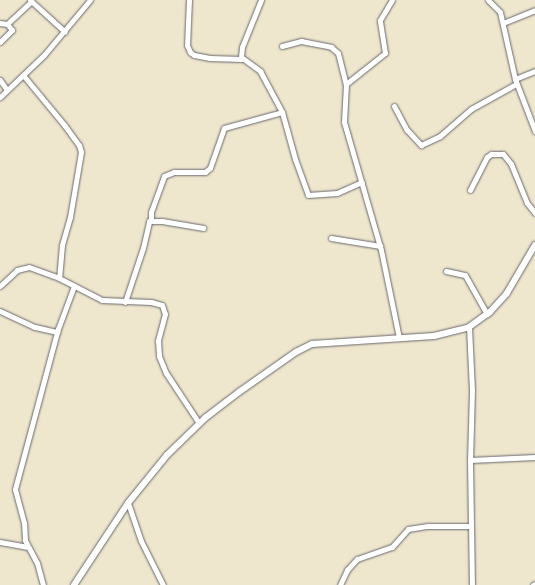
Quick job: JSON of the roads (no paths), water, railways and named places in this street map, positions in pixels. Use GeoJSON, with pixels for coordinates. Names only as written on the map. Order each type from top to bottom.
{"type":"FeatureCollection","features":[{"type":"Feature","properties":{"kind":"street"},"geometry":{"type":"LineString","coordinates":[[0,97],[65,32],[90,0]]}},
{"type":"Feature","properties":{"kind":"street"},"geometry":{"type":"LineString","coordinates":[[189,0],[187,45],[190,52],[194,55],[210,58],[242,59],[260,71],[282,112],[308,196],[337,193],[362,182]]}},
{"type":"Feature","properties":{"kind":"street"},"geometry":{"type":"LineString","coordinates":[[242,59],[242,47],[261,0]]}},
{"type":"Feature","properties":{"kind":"street"},"geometry":{"type":"LineString","coordinates":[[346,84],[385,53],[380,20],[392,0]]}},
{"type":"Feature","properties":{"kind":"street"},"geometry":{"type":"LineString","coordinates":[[488,0],[499,10],[516,81],[535,131]]}},
{"type":"Feature","properties":{"kind":"street"},"geometry":{"type":"LineString","coordinates":[[7,24],[30,1],[65,32]]}},
{"type":"Feature","properties":{"kind":"street"},"geometry":{"type":"LineString","coordinates":[[503,23],[535,10]]}},
{"type":"Feature","properties":{"kind":"street"},"geometry":{"type":"LineString","coordinates":[[0,23],[7,24],[12,30],[0,42]]}},
{"type":"Feature","properties":{"kind":"street"},"geometry":{"type":"LineString","coordinates":[[282,46],[301,41],[335,49],[340,61],[346,84],[344,122],[380,246],[400,338]]}},
{"type":"Feature","properties":{"kind":"street"},"geometry":{"type":"LineString","coordinates":[[394,106],[407,130],[421,145],[440,136],[471,109],[516,81],[535,72]]}},
{"type":"Feature","properties":{"kind":"street"},"geometry":{"type":"LineString","coordinates":[[23,75],[80,145],[81,152],[70,217],[62,245],[59,278]]}},
{"type":"Feature","properties":{"kind":"street"},"geometry":{"type":"LineString","coordinates":[[0,80],[7,90]]}},
{"type":"Feature","properties":{"kind":"street"},"geometry":{"type":"LineString","coordinates":[[125,302],[143,248],[147,225],[151,220],[151,212],[164,176],[174,172],[205,172],[210,168],[224,128],[282,112]]}},
{"type":"Feature","properties":{"kind":"street"},"geometry":{"type":"LineString","coordinates":[[470,190],[487,157],[491,154],[503,154],[511,164],[528,203],[535,213]]}},
{"type":"Feature","properties":{"kind":"street"},"geometry":{"type":"LineString","coordinates":[[151,220],[203,228]]}},
{"type":"Feature","properties":{"kind":"street"},"geometry":{"type":"LineString","coordinates":[[331,238],[380,246]]}},
{"type":"Feature","properties":{"kind":"street"},"geometry":{"type":"LineString","coordinates":[[74,585],[128,503],[167,455],[200,423],[239,392],[296,352],[312,344],[446,335],[469,327],[487,314],[512,286],[535,245]]}},
{"type":"Feature","properties":{"kind":"street"},"geometry":{"type":"LineString","coordinates":[[0,286],[23,267],[29,267],[59,278],[102,300],[151,302],[162,305],[165,314],[158,341],[158,356],[166,373],[200,423]]}},
{"type":"Feature","properties":{"kind":"street"},"geometry":{"type":"LineString","coordinates":[[446,271],[460,272],[470,280],[487,314]]}},
{"type":"Feature","properties":{"kind":"street"},"geometry":{"type":"LineString","coordinates":[[43,585],[37,563],[27,547],[24,524],[16,497],[17,478],[57,332],[74,286]]}},
{"type":"Feature","properties":{"kind":"street"},"geometry":{"type":"LineString","coordinates":[[0,312],[35,327],[57,332]]}},
{"type":"Feature","properties":{"kind":"street"},"geometry":{"type":"LineString","coordinates":[[469,327],[472,390],[470,460],[472,585]]}},
{"type":"Feature","properties":{"kind":"street"},"geometry":{"type":"LineString","coordinates":[[470,460],[535,457]]}},
{"type":"Feature","properties":{"kind":"street"},"geometry":{"type":"LineString","coordinates":[[128,503],[140,541],[163,585]]}},
{"type":"Feature","properties":{"kind":"street"},"geometry":{"type":"LineString","coordinates":[[340,585],[348,570],[357,559],[392,547],[408,529],[428,526],[470,526]]}},
{"type":"Feature","properties":{"kind":"street"},"geometry":{"type":"LineString","coordinates":[[0,542],[27,547]]}}]}
